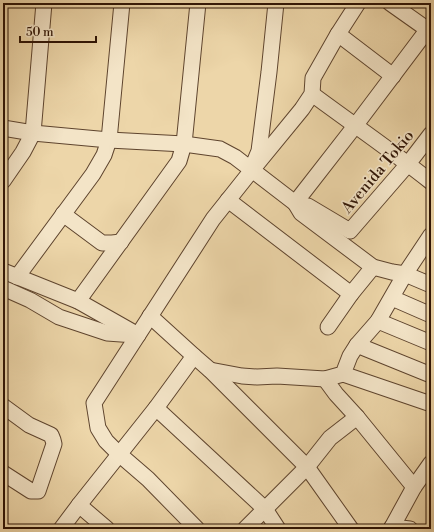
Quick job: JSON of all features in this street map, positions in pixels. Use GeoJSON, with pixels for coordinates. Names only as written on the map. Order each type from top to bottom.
{"type":"FeatureCollection","features":[{"type":"Feature","properties":{"kind":"street"},"geometry":{"type":"LineString","coordinates":[[3,181],[23,152],[33,132],[44,3]]}},
{"type":"Feature","properties":{"kind":"street"},"geometry":{"type":"LineString","coordinates":[[17,277],[92,174],[104,155],[109,140],[122,3]]}},
{"type":"Feature","properties":{"kind":"street"},"geometry":{"type":"LineString","coordinates":[[78,301],[179,161],[184,144],[198,3]]}},
{"type":"Feature","properties":{"kind":"street"},"geometry":{"type":"LineString","coordinates":[[252,170],[258,151],[269,72],[276,3]]}},
{"type":"Feature","properties":{"kind":"street"},"geometry":{"type":"LineString","coordinates":[[197,529],[148,479],[106,441],[98,428],[94,403],[213,219],[302,109],[312,94],[313,78],[355,3]]}},
{"type":"Feature","properties":{"kind":"street"},"geometry":{"type":"LineString","coordinates":[[296,202],[430,29],[390,3]]}},
{"type":"Feature","properties":{"kind":"street"},"geometry":{"type":"LineString","coordinates":[[338,34],[393,76]]}},
{"type":"Feature","properties":{"kind":"street"},"geometry":{"type":"LineString","coordinates":[[312,94],[431,182]]}},
{"type":"Feature","properties":{"kind":"street"},"geometry":{"type":"LineString","coordinates":[[3,128],[109,140],[184,144],[220,149],[235,157],[296,202],[301,212],[373,267],[405,274],[431,285]]}},
{"type":"Feature","properties":{"kind":"street","name":"Avenida Tokio"},"geometry":{"type":"LineString","coordinates":[[296,202],[308,206],[350,231],[408,164],[431,134]]}},
{"type":"Feature","properties":{"kind":"street"},"geometry":{"type":"LineString","coordinates":[[228,200],[351,294]]}},
{"type":"Feature","properties":{"kind":"street"},"geometry":{"type":"LineString","coordinates":[[63,214],[102,242],[121,242]]}},
{"type":"Feature","properties":{"kind":"street"},"geometry":{"type":"LineString","coordinates":[[343,374],[356,345],[378,321],[405,274],[427,249],[431,234]]}},
{"type":"Feature","properties":{"kind":"street"},"geometry":{"type":"LineString","coordinates":[[328,327],[351,294],[373,267]]}},
{"type":"Feature","properties":{"kind":"street"},"geometry":{"type":"LineString","coordinates":[[3,271],[78,301],[138,335]]}},
{"type":"Feature","properties":{"kind":"street"},"geometry":{"type":"LineString","coordinates":[[3,288],[30,300],[59,317],[107,333],[138,335]]}},
{"type":"Feature","properties":{"kind":"street"},"geometry":{"type":"LineString","coordinates":[[392,298],[431,315]]}},
{"type":"Feature","properties":{"kind":"street"},"geometry":{"type":"LineString","coordinates":[[150,316],[210,370],[307,467],[351,529]]}},
{"type":"Feature","properties":{"kind":"street"},"geometry":{"type":"LineString","coordinates":[[378,321],[431,343]]}},
{"type":"Feature","properties":{"kind":"street"},"geometry":{"type":"LineString","coordinates":[[356,345],[431,375]]}},
{"type":"Feature","properties":{"kind":"street"},"geometry":{"type":"LineString","coordinates":[[61,529],[156,408],[194,356]]}},
{"type":"Feature","properties":{"kind":"street"},"geometry":{"type":"LineString","coordinates":[[210,370],[242,376],[257,377],[292,376],[325,379],[343,374],[431,404]]}},
{"type":"Feature","properties":{"kind":"street"},"geometry":{"type":"LineString","coordinates":[[325,379],[414,487]]}},
{"type":"Feature","properties":{"kind":"street"},"geometry":{"type":"LineString","coordinates":[[3,406],[29,425],[51,435],[54,440],[54,444],[37,491],[31,491],[3,473]]}},
{"type":"Feature","properties":{"kind":"street"},"geometry":{"type":"LineString","coordinates":[[156,408],[265,509],[278,529]]}},
{"type":"Feature","properties":{"kind":"street"},"geometry":{"type":"LineString","coordinates":[[245,529],[307,467],[330,438],[357,418]]}},
{"type":"Feature","properties":{"kind":"street"},"geometry":{"type":"LineString","coordinates":[[410,529],[392,528],[414,487],[431,463]]}},
{"type":"Feature","properties":{"kind":"street"},"geometry":{"type":"LineString","coordinates":[[79,505],[107,529]]}}]}
